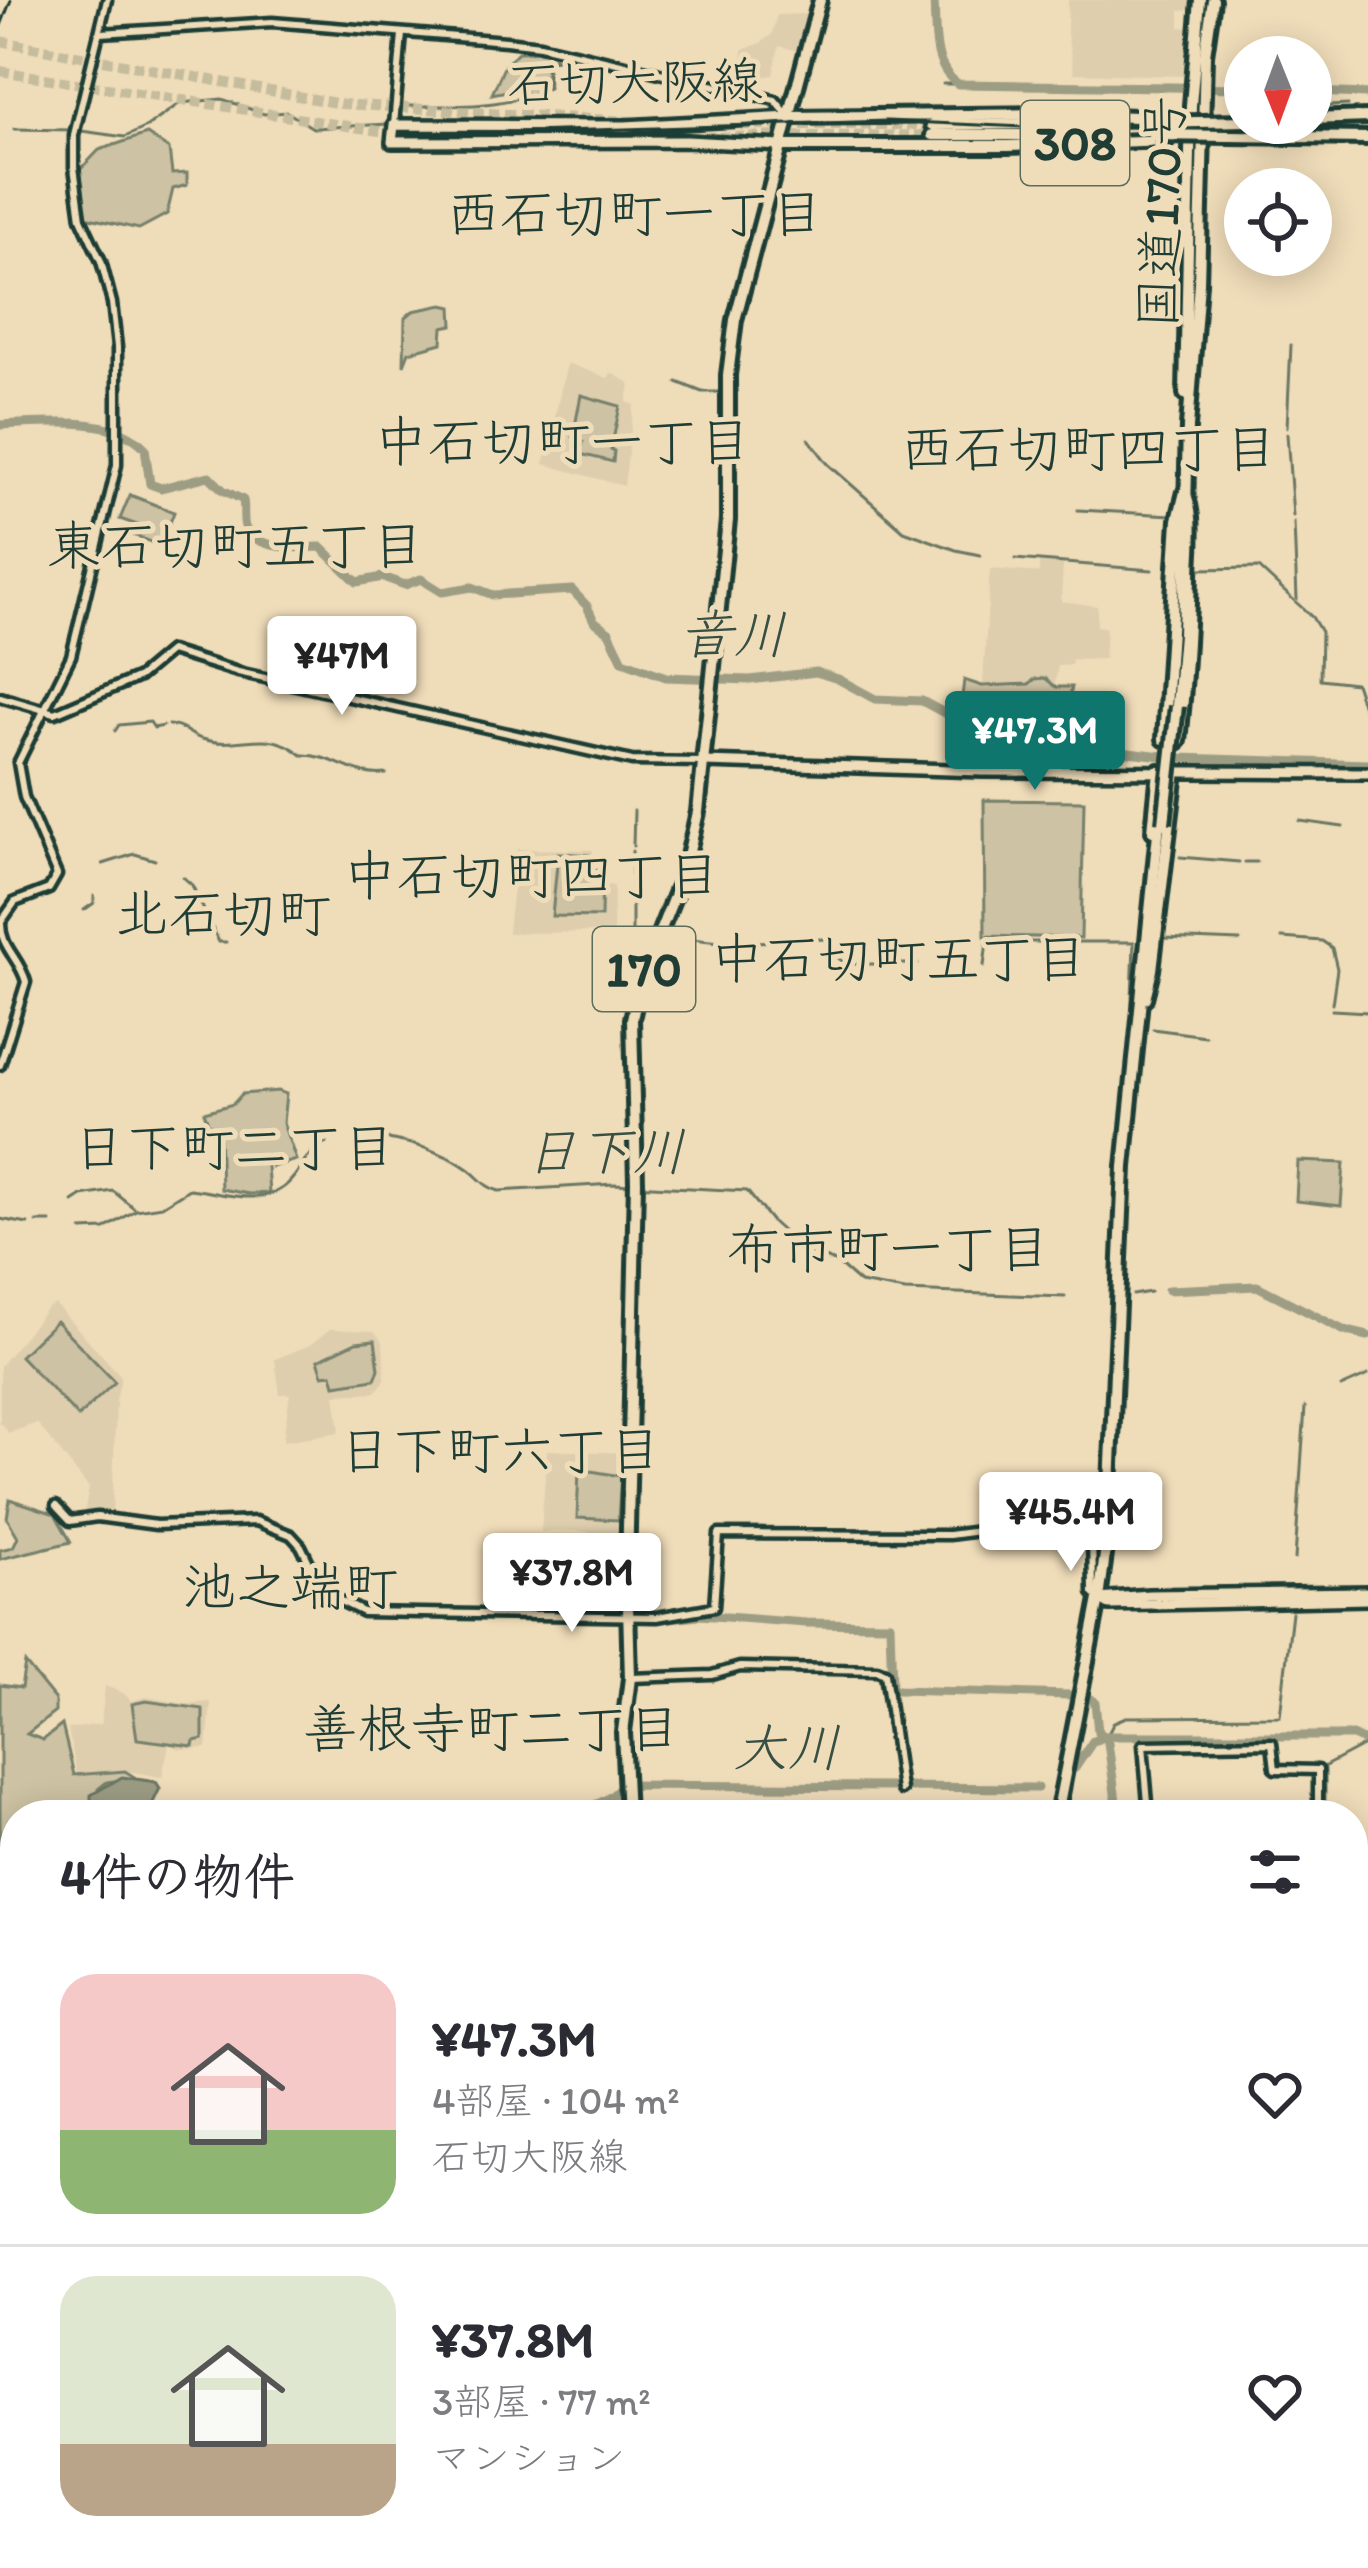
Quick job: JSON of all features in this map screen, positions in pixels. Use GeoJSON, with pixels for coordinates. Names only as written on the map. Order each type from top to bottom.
{"type":"FeatureCollection","features":[{"type":"Feature","properties":{"kind":"highway","name":"170"},"geometry":{"type":"LineString","coordinates":[[628,1800],[623,1732],[630,1678],[627,1616],[636,1186],[632,1019],[641,979],[691,848],[730,500],[730,350],[820,0]]}},
{"type":"Feature","properties":{"kind":"highway","name":"国道170号"},"geometry":{"type":"LineString","coordinates":[[1060,1800],[1099,1599],[1109,1515],[1124,1167],[1174,706],[1185,514],[1184,347],[1200,0]]}},
{"type":"Feature","properties":{"kind":"highway","name":"国道170号"},"geometry":{"type":"LineString","coordinates":[[1198,87],[1213,0]]}},
{"type":"Feature","properties":{"kind":"highway","name":"308"},"geometry":{"type":"LineString","coordinates":[[790,117],[1032,114],[1126,118],[1195,129]]}},
{"type":"Feature","properties":{"kind":"highway"},"geometry":{"type":"LineString","coordinates":[[932,130],[1001,119],[1126,118]]}},
{"type":"Feature","properties":{"kind":"highway"},"geometry":{"type":"LineString","coordinates":[[1332,119],[1368,118]]}},
{"type":"Feature","properties":{"kind":"highway"},"geometry":{"type":"LineString","coordinates":[[1195,129],[1224,124]]}},
{"type":"Feature","properties":{"kind":"highway"},"geometry":{"type":"LineString","coordinates":[[1195,129],[1224,124]]}},
{"type":"Feature","properties":{"kind":"highway","name":"308"},"geometry":{"type":"LineString","coordinates":[[782,146],[1008,146],[1125,140],[1195,129]]}},
{"type":"Feature","properties":{"kind":"highway"},"geometry":{"type":"LineString","coordinates":[[932,130],[1195,129],[1368,138]]}},
{"type":"Feature","properties":{"kind":"highway"},"geometry":{"type":"LineString","coordinates":[[932,130],[1002,140],[1125,140]]}},
{"type":"Feature","properties":{"kind":"highway"},"geometry":{"type":"LineString","coordinates":[[1185,492],[1191,508],[1191,534],[1179,741],[1164,739],[1177,525],[1185,492]]}},
{"type":"Feature","properties":{"kind":"highway"},"geometry":{"type":"LineString","coordinates":[[1143,994],[1139,962],[1159,771]]}},
{"type":"Feature","properties":{"kind":"highway"},"geometry":{"type":"LineString","coordinates":[[1143,994],[1159,921],[1176,771]]}},
{"type":"Feature","properties":{"kind":"main road","name":"石切大阪線"},"geometry":{"type":"LineString","coordinates":[[782,146],[687,141],[392,142],[394,125],[625,126],[790,117]]}},
{"type":"Feature","properties":{"kind":"main road","name":"石切大阪線"},"geometry":{"type":"LineString","coordinates":[[482,125],[482,143]]}},
{"type":"Feature","properties":{"kind":"main road"},"geometry":{"type":"LineString","coordinates":[[704,762],[1368,773]]}},
{"type":"Feature","properties":{"kind":"main road"},"geometry":{"type":"LineString","coordinates":[[1099,1599],[1368,1596]]}},
{"type":"Feature","properties":{"kind":"street"},"geometry":{"type":"LineString","coordinates":[[0,1065],[26,982],[22,968],[3,944],[1,922],[15,902],[49,889],[57,875],[24,797],[18,763],[40,710],[71,656],[117,465],[117,346],[112,303],[101,261],[81,218],[74,167],[74,135],[107,0]]}},
{"type":"Feature","properties":{"kind":"street"},"geometry":{"type":"LineString","coordinates":[[99,33],[272,22],[540,45],[775,100],[790,117]]}},
{"type":"Feature","properties":{"kind":"street"},"geometry":{"type":"LineString","coordinates":[[394,125],[402,34]]}},
{"type":"Feature","properties":{"kind":"street"},"geometry":{"type":"LineString","coordinates":[[0,697],[56,712],[139,677],[170,651],[238,672],[632,761],[704,762]]}},
{"type":"Feature","properties":{"kind":"street"},"geometry":{"type":"LineString","coordinates":[[56,1506],[70,1521],[97,1517],[156,1525],[256,1522],[292,1535],[324,1593],[363,1612],[657,1617],[714,1607],[717,1538],[725,1533],[949,1535],[1009,1527],[1092,1529],[1093,1593],[1099,1599]]}},
{"type":"Feature","properties":{"kind":"street"},"geometry":{"type":"LineString","coordinates":[[630,1678],[712,1675],[740,1667],[885,1673],[901,1790]]}},
{"type":"Feature","properties":{"kind":"street"},"geometry":{"type":"LineString","coordinates":[[1147,1800],[1143,1745],[1272,1743],[1275,1769],[1318,1770],[1318,1800]]}},
{"type":"Feature","properties":{"kind":"shaded area"},"geometry":{"type":"Polygon","coordinates":[[[1068,0],[1192,0],[1190,10],[1180,11],[1180,27],[1188,28],[1183,76],[1074,73],[1067,34],[1068,0]]]}},
{"type":"Feature","properties":{"kind":"shaded area"},"geometry":{"type":"Polygon","coordinates":[[[814,14],[804,52],[779,46],[773,75],[741,80],[743,50],[772,34],[777,15],[814,14]]]}},
{"type":"Feature","properties":{"kind":"shaded area"},"geometry":{"type":"Polygon","coordinates":[[[553,51],[554,59],[546,62],[547,88],[530,95],[517,89],[492,94],[505,65],[518,52],[553,51]]]}},
{"type":"Feature","properties":{"kind":"shaded area"},"geometry":{"type":"Polygon","coordinates":[[[147,134],[169,149],[172,174],[187,173],[187,185],[173,189],[167,214],[139,229],[85,217],[78,172],[99,150],[147,134]]]}},
{"type":"Feature","properties":{"kind":"shaded area"},"geometry":{"type":"Polygon","coordinates":[[[452,307],[453,325],[443,327],[442,343],[409,352],[404,365],[405,318],[413,311],[452,307]]]}},
{"type":"Feature","properties":{"kind":"shaded area"},"geometry":{"type":"Polygon","coordinates":[[[567,363],[608,378],[611,373],[630,383],[627,402],[634,405],[624,486],[544,464],[567,363]]]}},
{"type":"Feature","properties":{"kind":"shaded area"},"geometry":{"type":"Polygon","coordinates":[[[581,395],[620,406],[613,462],[580,454],[583,442],[573,437],[581,395]]]}},
{"type":"Feature","properties":{"kind":"shaded area"},"geometry":{"type":"Polygon","coordinates":[[[130,495],[174,512],[161,546],[133,535],[137,525],[120,519],[130,495]]]}},
{"type":"Feature","properties":{"kind":"shaded area"},"geometry":{"type":"Polygon","coordinates":[[[1039,562],[1063,564],[1061,601],[1097,606],[1097,626],[1106,628],[1104,659],[1072,660],[1071,665],[1058,666],[1055,683],[1035,678],[1029,684],[983,684],[990,569],[1039,573],[1039,562]]]}},
{"type":"Feature","properties":{"kind":"shaded area"},"geometry":{"type":"Polygon","coordinates":[[[1045,678],[1056,687],[1072,687],[1065,719],[1026,715],[1011,703],[1006,724],[961,705],[964,680],[982,686],[1029,684],[1045,678]]]}},
{"type":"Feature","properties":{"kind":"shaded area"},"geometry":{"type":"Polygon","coordinates":[[[984,800],[1084,801],[1081,938],[985,936],[984,800]]]}},
{"type":"Feature","properties":{"kind":"shaded area"},"geometry":{"type":"Polygon","coordinates":[[[517,849],[593,850],[590,866],[606,870],[606,885],[614,886],[613,932],[508,933],[517,849]]]}},
{"type":"Feature","properties":{"kind":"shaded area"},"geometry":{"type":"Polygon","coordinates":[[[558,853],[589,855],[586,868],[602,872],[601,917],[552,916],[558,853]]]}},
{"type":"Feature","properties":{"kind":"shaded area"},"geometry":{"type":"Polygon","coordinates":[[[242,1094],[286,1094],[283,1123],[296,1160],[272,1167],[266,1153],[269,1193],[221,1189],[219,1131],[208,1123],[204,1112],[233,1104],[242,1094]]]}},
{"type":"Feature","properties":{"kind":"shaded area"},"geometry":{"type":"Polygon","coordinates":[[[1298,1161],[1344,1163],[1341,1206],[1296,1201],[1298,1161]]]}},
{"type":"Feature","properties":{"kind":"shaded area"},"geometry":{"type":"Polygon","coordinates":[[[55,1304],[121,1376],[112,1517],[84,1514],[89,1488],[37,1423],[9,1433],[0,1423],[0,1366],[55,1304]]]}},
{"type":"Feature","properties":{"kind":"shaded area"},"geometry":{"type":"Polygon","coordinates":[[[56,1321],[115,1382],[78,1417],[20,1356],[56,1321]]]}},
{"type":"Feature","properties":{"kind":"shaded area"},"geometry":{"type":"Polygon","coordinates":[[[330,1329],[374,1331],[383,1342],[385,1380],[376,1392],[335,1394],[340,1432],[283,1441],[290,1394],[280,1394],[275,1359],[310,1345],[330,1329]]]}},
{"type":"Feature","properties":{"kind":"shaded area"},"geometry":{"type":"Polygon","coordinates":[[[375,1340],[379,1369],[375,1379],[335,1385],[332,1374],[323,1375],[318,1360],[356,1342],[375,1340]]]}},
{"type":"Feature","properties":{"kind":"shaded area"},"geometry":{"type":"Polygon","coordinates":[[[547,1450],[626,1453],[624,1537],[541,1532],[547,1450]]]}},
{"type":"Feature","properties":{"kind":"shaded area"},"geometry":{"type":"Polygon","coordinates":[[[579,1469],[621,1476],[618,1520],[577,1518],[579,1469]]]}},
{"type":"Feature","properties":{"kind":"shaded area"},"geometry":{"type":"Polygon","coordinates":[[[10,1499],[55,1514],[71,1542],[0,1559],[0,1550],[13,1547],[18,1537],[7,1518],[10,1499]]]}},
{"type":"Feature","properties":{"kind":"shaded area"},"geometry":{"type":"Polygon","coordinates":[[[25,1663],[55,1700],[55,1712],[27,1734],[43,1740],[62,1725],[74,1775],[125,1771],[136,1778],[107,1782],[98,1789],[101,1800],[0,1800],[0,1685],[21,1688],[25,1663]]]}},
{"type":"Feature","properties":{"kind":"shaded area"},"geometry":{"type":"Polygon","coordinates":[[[105,1686],[131,1701],[146,1697],[187,1704],[211,1702],[207,1748],[180,1749],[169,1744],[162,1777],[121,1770],[77,1774],[68,1729],[101,1724],[105,1686]]]}},
{"type":"Feature","properties":{"kind":"shaded area"},"geometry":{"type":"Polygon","coordinates":[[[146,1701],[203,1709],[203,1739],[193,1746],[137,1739],[132,1704],[146,1701]]]}},
{"type":"Feature","properties":{"kind":"shaded area"},"geometry":{"type":"Polygon","coordinates":[[[122,1777],[156,1782],[160,1788],[154,1800],[91,1800],[91,1795],[122,1777]]]}},
{"type":"Feature","properties":{"kind":"waterway"},"geometry":{"type":"LineString","coordinates":[[934,0],[939,57],[958,84],[1224,88]]}},
{"type":"Feature","properties":{"kind":"waterway"},"geometry":{"type":"LineString","coordinates":[[585,52],[700,76]]}},
{"type":"Feature","properties":{"kind":"waterway"},"geometry":{"type":"LineString","coordinates":[[397,111],[408,106],[462,106],[531,95],[548,88],[547,62],[570,54]]}},
{"type":"Feature","properties":{"kind":"waterway"},"geometry":{"type":"LineString","coordinates":[[943,84],[958,84]]}},
{"type":"Feature","properties":{"kind":"waterway"},"geometry":{"type":"LineString","coordinates":[[1332,93],[1368,94]]}},
{"type":"Feature","properties":{"kind":"waterway"},"geometry":{"type":"LineString","coordinates":[[14,129],[125,137],[180,103],[222,99],[264,114],[287,112],[313,128],[389,124]]}},
{"type":"Feature","properties":{"kind":"waterway"},"geometry":{"type":"LineString","coordinates":[[1332,106],[1348,105]]}},
{"type":"Feature","properties":{"kind":"waterway"},"geometry":{"type":"LineString","coordinates":[[1287,427],[1291,345]]}},
{"type":"Feature","properties":{"kind":"waterway"},"geometry":{"type":"LineString","coordinates":[[677,382],[702,392],[724,392]]}},
{"type":"Feature","properties":{"kind":"waterway","name":"音川"},"geometry":{"type":"LineString","coordinates":[[0,425],[77,423],[132,437],[145,448],[150,484],[161,488],[209,476],[243,500],[245,526],[252,536],[281,547],[321,547],[357,582],[383,577],[405,585],[421,579],[442,592],[472,587],[493,595],[572,590],[594,621],[609,632],[623,661],[666,677],[750,680],[816,672],[875,699],[922,701],[972,728],[1047,749],[1368,764]]}},
{"type":"Feature","properties":{"kind":"waterway"},"geometry":{"type":"LineString","coordinates":[[1287,434],[1293,516]]}},
{"type":"Feature","properties":{"kind":"waterway"},"geometry":{"type":"LineString","coordinates":[[809,439],[828,464],[904,531],[980,555]]}},
{"type":"Feature","properties":{"kind":"waterway"},"geometry":{"type":"LineString","coordinates":[[1078,510],[1173,515]]}},
{"type":"Feature","properties":{"kind":"waterway"},"geometry":{"type":"LineString","coordinates":[[1294,523],[1297,599]]}},
{"type":"Feature","properties":{"kind":"waterway"},"geometry":{"type":"LineString","coordinates":[[1015,559],[1152,570]]}},
{"type":"Feature","properties":{"kind":"waterway"},"geometry":{"type":"LineString","coordinates":[[1196,569],[1259,568],[1312,617],[1321,632],[1320,679],[1355,683],[1368,722]]}},
{"type":"Feature","properties":{"kind":"waterway"},"geometry":{"type":"LineString","coordinates":[[115,731],[119,725],[150,722],[154,728],[163,726]]}},
{"type":"Feature","properties":{"kind":"waterway"},"geometry":{"type":"LineString","coordinates":[[169,725],[216,742],[277,742],[302,755],[364,773],[386,774]]}},
{"type":"Feature","properties":{"kind":"waterway"},"geometry":{"type":"LineString","coordinates":[[633,846],[634,811]]}},
{"type":"Feature","properties":{"kind":"waterway"},"geometry":{"type":"LineString","coordinates":[[1300,821],[1343,827]]}},
{"type":"Feature","properties":{"kind":"waterway"},"geometry":{"type":"LineString","coordinates":[[632,851],[632,934]]}},
{"type":"Feature","properties":{"kind":"waterway"},"geometry":{"type":"LineString","coordinates":[[103,864],[135,854],[155,860]]}},
{"type":"Feature","properties":{"kind":"waterway"},"geometry":{"type":"LineString","coordinates":[[1180,857],[1239,862]]}},
{"type":"Feature","properties":{"kind":"waterway"},"geometry":{"type":"LineString","coordinates":[[1245,862],[1257,862]]}},
{"type":"Feature","properties":{"kind":"waterway"},"geometry":{"type":"LineString","coordinates":[[183,877],[192,885],[219,942],[226,942]]}},
{"type":"Feature","properties":{"kind":"waterway"},"geometry":{"type":"LineString","coordinates":[[84,910],[94,903],[94,896]]}},
{"type":"Feature","properties":{"kind":"waterway"},"geometry":{"type":"LineString","coordinates":[[663,936],[729,943],[823,939],[832,943]]}},
{"type":"Feature","properties":{"kind":"waterway"},"geometry":{"type":"LineString","coordinates":[[636,938],[653,937]]}},
{"type":"Feature","properties":{"kind":"waterway"},"geometry":{"type":"LineString","coordinates":[[1163,938],[1240,941]]}},
{"type":"Feature","properties":{"kind":"waterway"},"geometry":{"type":"LineString","coordinates":[[1282,938],[1322,941],[1332,948],[1337,969],[1332,1004]]}},
{"type":"Feature","properties":{"kind":"waterway"},"geometry":{"type":"LineString","coordinates":[[984,966],[987,942],[1134,942],[1131,1027]]}},
{"type":"Feature","properties":{"kind":"waterway"},"geometry":{"type":"LineString","coordinates":[[833,953],[845,964],[918,964]]}},
{"type":"Feature","properties":{"kind":"waterway"},"geometry":{"type":"LineString","coordinates":[[1332,1010],[1368,1012]]}},
{"type":"Feature","properties":{"kind":"waterway"},"geometry":{"type":"LineString","coordinates":[[1153,1029],[1205,1036]]}},
{"type":"Feature","properties":{"kind":"waterway","name":"日下川"},"geometry":{"type":"LineString","coordinates":[[360,1135],[444,1155],[499,1191],[614,1184],[747,1191],[802,1249],[837,1263],[860,1283],[905,1291],[1065,1297]]}},
{"type":"Feature","properties":{"kind":"waterway","name":"日下川"},"geometry":{"type":"LineString","coordinates":[[82,1230],[105,1229],[136,1210],[162,1206],[189,1189],[244,1197],[271,1194],[327,1143]]}},
{"type":"Feature","properties":{"kind":"waterway"},"geometry":{"type":"LineString","coordinates":[[73,1202],[113,1191],[134,1208]]}},
{"type":"Feature","properties":{"kind":"waterway","name":"日下川"},"geometry":{"type":"LineString","coordinates":[[0,1219],[28,1224]]}},
{"type":"Feature","properties":{"kind":"waterway","name":"日下川"},"geometry":{"type":"LineString","coordinates":[[37,1222],[51,1222]]}},
{"type":"Feature","properties":{"kind":"waterway","name":"日下川"},"geometry":{"type":"LineString","coordinates":[[1168,1290],[1257,1286],[1343,1330],[1368,1336]]}},
{"type":"Feature","properties":{"kind":"waterway","name":"日下川"},"geometry":{"type":"LineString","coordinates":[[1133,1295],[1150,1292]]}},
{"type":"Feature","properties":{"kind":"waterway"},"geometry":{"type":"LineString","coordinates":[[1341,1387],[1368,1375]]}},
{"type":"Feature","properties":{"kind":"waterway"},"geometry":{"type":"LineString","coordinates":[[1295,1559],[1305,1407]]}},
{"type":"Feature","properties":{"kind":"waterway"},"geometry":{"type":"LineString","coordinates":[[1107,1736],[1114,1722],[1126,1717],[1280,1716],[1292,1612]]}},
{"type":"Feature","properties":{"kind":"waterway"},"geometry":{"type":"LineString","coordinates":[[670,1618],[699,1615],[890,1624],[892,1687],[897,1690],[1070,1695]]}},
{"type":"Feature","properties":{"kind":"waterway"},"geometry":{"type":"LineString","coordinates":[[1087,1697],[1095,1702],[1098,1732],[1103,1736]]}},
{"type":"Feature","properties":{"kind":"waterway"},"geometry":{"type":"LineString","coordinates":[[1107,1736],[1116,1800]]}},
{"type":"Feature","properties":{"kind":"waterway","name":"大川"},"geometry":{"type":"LineString","coordinates":[[1075,1768],[1093,1741],[1107,1736],[1353,1736],[1368,1743]]}},
{"type":"Feature","properties":{"kind":"waterway"},"geometry":{"type":"LineString","coordinates":[[1325,1800],[1325,1766],[1368,1743]]}},
{"type":"Feature","properties":{"kind":"waterway","name":"大川"},"geometry":{"type":"LineString","coordinates":[[606,1800],[622,1785],[1037,1788]]}},
{"type":"Feature","properties":{"kind":"waterway"},"geometry":{"type":"LineString","coordinates":[[924,2568],[1028,2568]]}},
{"type":"Feature","properties":{"kind":"tunnel"},"geometry":{"type":"LineString","coordinates":[[0,41],[341,104],[644,122]]}},
{"type":"Feature","properties":{"kind":"tunnel"},"geometry":{"type":"LineString","coordinates":[[0,71],[379,131],[587,137]]}},
{"type":"Feature","properties":{"kind":"tunnel"},"geometry":{"type":"LineString","coordinates":[[711,125],[932,125]]}},
{"type":"Feature","properties":{"kind":"tunnel"},"geometry":{"type":"LineString","coordinates":[[689,137],[932,135]]}},
{"type":"Feature","properties":{"kind":"railway"},"geometry":{"type":"LineString","coordinates":[[0,28],[11,0]]}},
{"type":"Feature","properties":{"kind":"railway"},"geometry":{"type":"LineString","coordinates":[[493,133],[887,121],[1051,128],[1368,125]]}},
{"type":"Feature","properties":{"kind":"district","name":"西石切町一丁目"},"geometry":{"type":"Point","coordinates":[635,213]}},
{"type":"Feature","properties":{"kind":"district","name":"中石切町一丁目"},"geometry":{"type":"Point","coordinates":[563,441]}},
{"type":"Feature","properties":{"kind":"district","name":"西石切町四丁目"},"geometry":{"type":"Point","coordinates":[1089,448]}},
{"type":"Feature","properties":{"kind":"district","name":"東石切町五丁目"},"geometry":{"type":"Point","coordinates":[236,545]}},
{"type":"Feature","properties":{"kind":"district","name":"中石切町四丁目"},"geometry":{"type":"Point","coordinates":[532,875]}},
{"type":"Feature","properties":{"kind":"district","name":"北石切町"},"geometry":{"type":"Point","coordinates":[223,913]}},
{"type":"Feature","properties":{"kind":"district","name":"中石切町五丁目"},"geometry":{"type":"Point","coordinates":[899,958]}},
{"type":"Feature","properties":{"kind":"district","name":"日下町二丁目"},"geometry":{"type":"Point","coordinates":[234,1147]}},
{"type":"Feature","properties":{"kind":"district","name":"布市町一丁目"},"geometry":{"type":"Point","coordinates":[889,1248]}},
{"type":"Feature","properties":{"kind":"district","name":"日下町六丁目"},"geometry":{"type":"Point","coordinates":[500,1450]}},
{"type":"Feature","properties":{"kind":"district","name":"池之端町"},"geometry":{"type":"Point","coordinates":[290,1586]}},
{"type":"Feature","properties":{"kind":"district","name":"善根寺町二丁目"},"geometry":{"type":"Point","coordinates":[492,1728]}}]}
